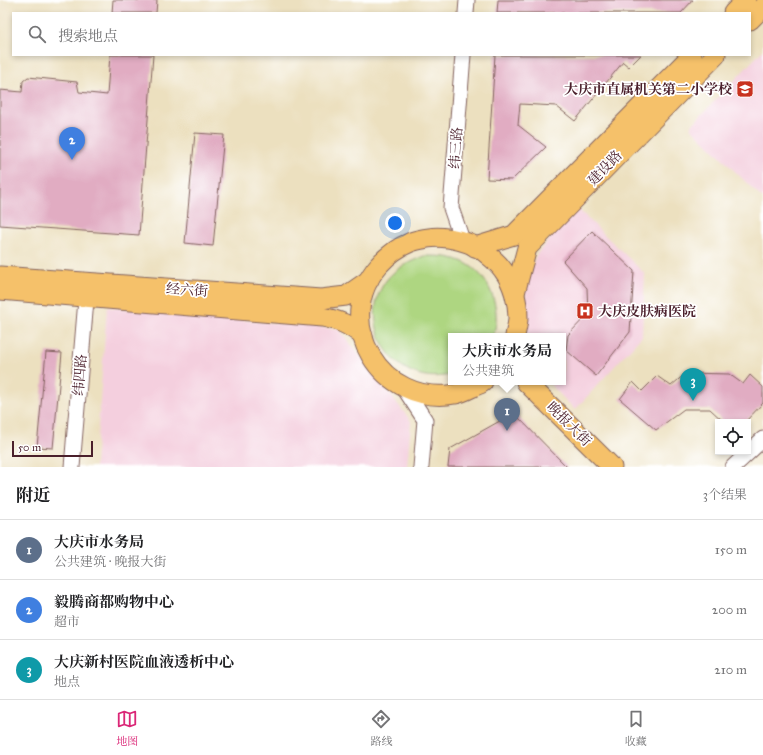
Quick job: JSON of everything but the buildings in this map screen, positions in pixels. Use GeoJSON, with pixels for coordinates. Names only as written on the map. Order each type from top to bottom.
{"type":"FeatureCollection","features":[{"type":"Feature","properties":{"kind":"main road"},"geometry":{"type":"LineString","coordinates":[[734,12],[746,0]]}},
{"type":"Feature","properties":{"kind":"main road"},"geometry":{"type":"LineString","coordinates":[[751,19],[763,7]]}},
{"type":"Feature","properties":{"kind":"main road","name":"建设路"},"geometry":{"type":"LineString","coordinates":[[468,244],[514,235],[691,56]]}},
{"type":"Feature","properties":{"kind":"main road","name":"建设路"},"geometry":{"type":"LineString","coordinates":[[515,293],[527,248],[715,56]]}},
{"type":"Feature","properties":{"kind":"main road"},"geometry":{"type":"LineString","coordinates":[[478,385],[456,394],[429,396],[404,388],[382,373],[367,351],[360,326],[361,300],[371,275],[388,255],[411,242],[436,237],[468,244],[485,252],[503,270],[515,293],[518,319],[516,333]]}},
{"type":"Feature","properties":{"kind":"main road","name":"经六街"},"geometry":{"type":"LineString","coordinates":[[0,276],[87,290],[322,317],[347,324],[363,336]]}},
{"type":"Feature","properties":{"kind":"main road","name":"经六街"},"geometry":{"type":"LineString","coordinates":[[0,290],[87,290],[321,299],[346,296],[369,280]]}},
{"type":"Feature","properties":{"kind":"main road","name":"晚报大街"},"geometry":{"type":"LineString","coordinates":[[529,385],[612,467]]}},
{"type":"Feature","properties":{"kind":"street"},"geometry":{"type":"LineString","coordinates":[[466,12],[467,0]]}},
{"type":"Feature","properties":{"kind":"street","name":"纬三路"},"geometry":{"type":"LineString","coordinates":[[463,56],[451,208],[468,244]]}},
{"type":"Feature","properties":{"kind":"street","name":"纬四路"},"geometry":{"type":"LineString","coordinates":[[72,467],[87,290]]}},
{"type":"Feature","properties":{"kind":"street"},"geometry":{"type":"LineString","coordinates":[[404,388],[425,420],[421,467]]}},
{"type":"Feature","properties":{"kind":"street"},"geometry":{"type":"LineString","coordinates":[[733,467],[763,439]]}},
{"type":"Feature","properties":{"kind":"shaded area","name":"大庆市直属机关第二小学校"},"geometry":{"type":"Polygon","coordinates":[[[763,50],[763,199],[690,127],[763,50]]]}},
{"type":"Feature","properties":{"kind":"shaded area","name":"大庆皮肤病医院"},"geometry":{"type":"Polygon","coordinates":[[[577,208],[645,274],[642,336],[575,410],[551,385],[566,385],[566,333],[527,333],[525,286],[536,255],[577,208]]]}},
{"type":"Feature","properties":{"kind":"shaded area"},"geometry":{"type":"Polygon","coordinates":[[[107,307],[339,329],[411,421],[407,467],[95,467],[107,307]]]}},
{"type":"Feature","properties":{"kind":"green space"},"geometry":{"type":"Polygon","coordinates":[[[424,256],[438,256],[461,261],[471,266],[486,282],[495,303],[496,325],[494,333],[448,333],[448,375],[438,377],[424,376],[402,366],[391,356],[382,343],[377,329],[375,314],[377,300],[382,286],[392,274],[424,256]]]}},
{"type":"Feature","properties":{"kind":"place","name":"大庆市直属机关第二小学校"},"geometry":{"type":"Point","coordinates":[745,89]}},
{"type":"Feature","properties":{"kind":"place","name":"毅腾商都购物中心"},"geometry":{"type":"Point","coordinates":[72,160]}},
{"type":"Feature","properties":{"kind":"place","name":"大庆皮肤病医院"},"geometry":{"type":"Point","coordinates":[585,311]}},
{"type":"Feature","properties":{"kind":"place","name":"大庆新村医院血液透析中心"},"geometry":{"type":"Point","coordinates":[693,401]}},
{"type":"Feature","properties":{"kind":"place","name":"大庆市水务局"},"geometry":{"type":"Point","coordinates":[507,431]}}]}
